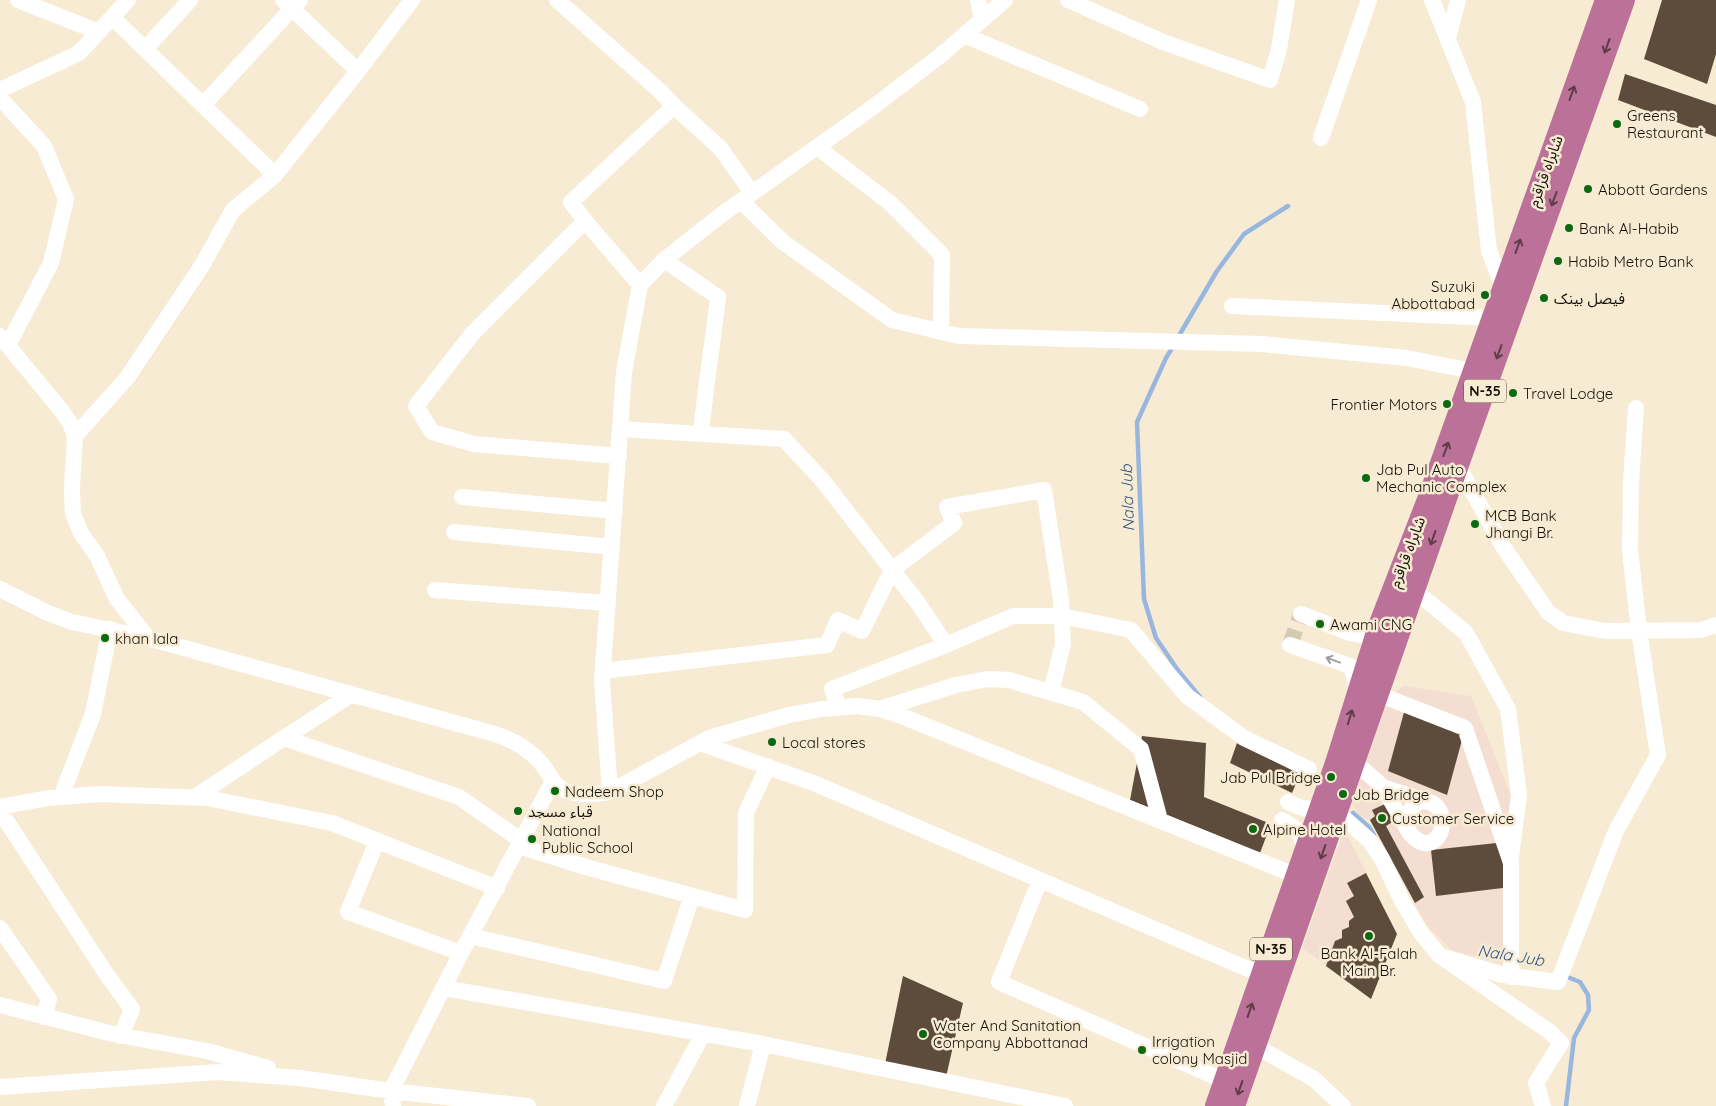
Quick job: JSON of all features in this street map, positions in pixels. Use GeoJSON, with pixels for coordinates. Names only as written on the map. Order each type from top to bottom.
{"type":"FeatureCollection","features":[{"type":"Feature","properties":{"kind":"highway","name":"شاہراہ قراقرم"},"geometry":{"type":"LineString","coordinates":[[1368,693],[1414,590],[1436,501],[1474,371],[1606,0]]}},
{"type":"Feature","properties":{"kind":"highway","name":"شاہراہ قراقرم"},"geometry":{"type":"LineString","coordinates":[[1234,1106],[1255,1046],[1331,803],[1345,770],[1368,693],[1379,626],[1436,501],[1458,466],[1624,0]]}},
{"type":"Feature","properties":{"kind":"highway","name":"شاہراہ قراقرم"},"geometry":{"type":"LineString","coordinates":[[1216,1106],[1305,850],[1331,803]]}},
{"type":"Feature","properties":{"kind":"street"},"geometry":{"type":"LineString","coordinates":[[18,0],[99,32]]}},
{"type":"Feature","properties":{"kind":"street"},"geometry":{"type":"LineString","coordinates":[[0,90],[79,53],[128,0]]}},
{"type":"Feature","properties":{"kind":"street"},"geometry":{"type":"LineString","coordinates":[[145,49],[190,0]]}},
{"type":"Feature","properties":{"kind":"street"},"geometry":{"type":"LineString","coordinates":[[75,436],[127,378],[201,267],[233,210],[274,175],[358,71],[412,0]]}},
{"type":"Feature","properties":{"kind":"street"},"geometry":{"type":"LineString","coordinates":[[557,0],[660,91],[721,149],[747,197],[783,242],[892,320],[959,336],[1262,344],[1406,358],[1474,371]]}},
{"type":"Feature","properties":{"kind":"street"},"geometry":{"type":"LineString","coordinates":[[978,0],[982,20]]}},
{"type":"Feature","properties":{"kind":"street"},"geometry":{"type":"LineString","coordinates":[[610,792],[602,681],[624,372],[640,285],[664,260],[747,197],[866,113],[940,56],[1005,0]]}},
{"type":"Feature","properties":{"kind":"street"},"geometry":{"type":"LineString","coordinates":[[1068,0],[1163,42],[1270,80],[1279,49],[1287,0]]}},
{"type":"Feature","properties":{"kind":"street"},"geometry":{"type":"LineString","coordinates":[[1321,138],[1369,0]]}},
{"type":"Feature","properties":{"kind":"street"},"geometry":{"type":"LineString","coordinates":[[1432,0],[1473,102],[1489,251],[1503,287]]}},
{"type":"Feature","properties":{"kind":"street"},"geometry":{"type":"LineString","coordinates":[[1448,38],[1458,0]]}},
{"type":"Feature","properties":{"kind":"street"},"geometry":{"type":"LineString","coordinates":[[203,106],[292,3],[358,71]]}},
{"type":"Feature","properties":{"kind":"street"},"geometry":{"type":"LineString","coordinates":[[112,17],[274,175]]}},
{"type":"Feature","properties":{"kind":"street"},"geometry":{"type":"LineString","coordinates":[[964,36],[1140,109]]}},
{"type":"Feature","properties":{"kind":"street"},"geometry":{"type":"LineString","coordinates":[[0,98],[44,146],[66,199],[51,263],[4,341],[70,423],[75,436],[72,488],[73,514],[81,533],[97,556],[117,599],[148,638]]}},
{"type":"Feature","properties":{"kind":"street"},"geometry":{"type":"LineString","coordinates":[[640,285],[571,202],[674,106]]}},
{"type":"Feature","properties":{"kind":"street"},"geometry":{"type":"LineString","coordinates":[[817,148],[890,203],[942,255],[941,332]]}},
{"type":"Feature","properties":{"kind":"street"},"geometry":{"type":"LineString","coordinates":[[585,221],[472,334],[416,406],[432,432],[474,444],[619,456]]}},
{"type":"Feature","properties":{"kind":"street"},"geometry":{"type":"LineString","coordinates":[[664,260],[718,297],[701,434]]}},
{"type":"Feature","properties":{"kind":"street"},"geometry":{"type":"LineString","coordinates":[[1232,306],[1492,318]]}},
{"type":"Feature","properties":{"kind":"street"},"geometry":{"type":"LineString","coordinates":[[1440,956],[1511,977],[1558,982],[1616,832],[1658,755],[1639,631],[1630,550],[1631,481],[1636,408]]}},
{"type":"Feature","properties":{"kind":"street"},"geometry":{"type":"LineString","coordinates":[[620,429],[784,439],[823,481],[918,603],[946,645]]}},
{"type":"Feature","properties":{"kind":"street"},"geometry":{"type":"LineString","coordinates":[[1458,466],[1504,548],[1548,612],[1564,623],[1605,631],[1701,630],[1716,625]]}},
{"type":"Feature","properties":{"kind":"street"},"geometry":{"type":"LineString","coordinates":[[603,671],[827,645],[838,620],[862,631],[892,570],[954,523],[947,507],[1044,490],[1056,563],[1063,644],[1051,692]]}},
{"type":"Feature","properties":{"kind":"street"},"geometry":{"type":"LineString","coordinates":[[462,497],[615,511]]}},
{"type":"Feature","properties":{"kind":"street"},"geometry":{"type":"LineString","coordinates":[[454,532],[612,547]]}},
{"type":"Feature","properties":{"kind":"street"},"geometry":{"type":"LineString","coordinates":[[0,590],[48,613],[72,622],[148,638],[513,740],[541,763],[553,781],[561,788],[570,792],[598,794],[610,792],[700,743],[717,736],[789,715],[857,706],[904,717],[1297,876]]}},
{"type":"Feature","properties":{"kind":"street"},"geometry":{"type":"LineString","coordinates":[[435,590],[608,603]]}},
{"type":"Feature","properties":{"kind":"street"},"geometry":{"type":"LineString","coordinates":[[1414,590],[1466,633],[1508,710],[1519,795],[1511,863],[1511,977]]}},
{"type":"Feature","properties":{"kind":"street"},"geometry":{"type":"LineString","coordinates":[[1301,614],[1350,633],[1363,635],[1379,626]]}},
{"type":"Feature","properties":{"kind":"street"},"geometry":{"type":"LineString","coordinates":[[839,707],[832,689],[946,645],[1013,616],[1062,616],[1131,630],[1187,696],[1244,738],[1310,769]]}},
{"type":"Feature","properties":{"kind":"street"},"geometry":{"type":"LineString","coordinates":[[61,797],[93,714],[110,629]]}},
{"type":"Feature","properties":{"kind":"street"},"geometry":{"type":"LineString","coordinates":[[1290,645],[1350,666],[1355,678],[1368,693],[1465,728],[1511,863]]}},
{"type":"Feature","properties":{"kind":"street"},"geometry":{"type":"LineString","coordinates":[[880,710],[956,685],[988,679],[1009,680],[1083,702],[1141,748],[1160,820]]}},
{"type":"Feature","properties":{"kind":"street"},"geometry":{"type":"LineString","coordinates":[[195,797],[352,694]]}},
{"type":"Feature","properties":{"kind":"street"},"geometry":{"type":"LineString","coordinates":[[284,738],[459,797],[520,843],[589,868],[746,910],[746,813],[768,766]]}},
{"type":"Feature","properties":{"kind":"street"},"geometry":{"type":"LineString","coordinates":[[700,743],[816,784],[1262,975]]}},
{"type":"Feature","properties":{"kind":"street"},"geometry":{"type":"LineString","coordinates":[[1345,770],[1364,770],[1383,787],[1414,839],[1421,843],[1428,843],[1440,834],[1442,818],[1435,805],[1383,787]]}},
{"type":"Feature","properties":{"kind":"street"},"geometry":{"type":"LineString","coordinates":[[392,1099],[470,936],[553,781]]}},
{"type":"Feature","properties":{"kind":"street"},"geometry":{"type":"LineString","coordinates":[[121,1036],[132,1010],[107,975],[0,809],[61,797],[99,794],[207,798],[332,823],[497,888]]}},
{"type":"Feature","properties":{"kind":"street"},"geometry":{"type":"LineString","coordinates":[[1288,802],[1302,808],[1312,809],[1331,803],[1369,840],[1382,859],[1402,901],[1421,933],[1440,956],[1550,1032],[1561,1043],[1536,1083],[1543,1106]]}},
{"type":"Feature","properties":{"kind":"street"},"geometry":{"type":"LineString","coordinates":[[1409,832],[1408,816],[1411,809],[1416,804],[1429,802]]}},
{"type":"Feature","properties":{"kind":"street"},"geometry":{"type":"LineString","coordinates":[[1282,820],[1295,827],[1302,838],[1305,850]]}},
{"type":"Feature","properties":{"kind":"street"},"geometry":{"type":"LineString","coordinates":[[377,841],[348,912],[462,953]]}},
{"type":"Feature","properties":{"kind":"street"},"geometry":{"type":"LineString","coordinates":[[1040,880],[999,982],[1225,1082]]}},
{"type":"Feature","properties":{"kind":"street"},"geometry":{"type":"LineString","coordinates":[[470,936],[664,980],[692,896]]}},
{"type":"Feature","properties":{"kind":"street"},"geometry":{"type":"LineString","coordinates":[[0,928],[49,999],[44,1017]]}},
{"type":"Feature","properties":{"kind":"street"},"geometry":{"type":"LineString","coordinates":[[444,988],[763,1044],[1065,1106]]}},
{"type":"Feature","properties":{"kind":"street"},"geometry":{"type":"LineString","coordinates":[[0,1005],[121,1036],[207,1051],[300,1078],[392,1099],[528,1106]]}},
{"type":"Feature","properties":{"kind":"street"},"geometry":{"type":"LineString","coordinates":[[664,1106],[703,1034]]}},
{"type":"Feature","properties":{"kind":"street"},"geometry":{"type":"LineString","coordinates":[[748,1106],[763,1044]]}},
{"type":"Feature","properties":{"kind":"street"},"geometry":{"type":"LineString","coordinates":[[1255,1046],[1314,1079],[1343,1106]]}},
{"type":"Feature","properties":{"kind":"street"},"geometry":{"type":"LineString","coordinates":[[0,1087],[217,1072],[300,1078]]}},
{"type":"Feature","properties":{"kind":"shaded area"},"geometry":{"type":"Polygon","coordinates":[[[1404,686],[1471,696],[1516,809],[1514,967],[1451,950],[1426,924],[1370,821],[1360,816],[1352,804],[1389,696],[1404,686]]]}},
{"type":"Feature","properties":{"kind":"shaded area"},"geometry":{"type":"Polygon","coordinates":[[[1343,833],[1347,835],[1397,934],[1371,999],[1302,948],[1343,833]]]}},
{"type":"Feature","properties":{"kind":"building"},"geometry":{"type":"Polygon","coordinates":[[[1662,0],[1716,0],[1716,54],[1707,84],[1644,59],[1662,0]]]}},
{"type":"Feature","properties":{"kind":"building"},"geometry":{"type":"Polygon","coordinates":[[[1625,74],[1716,105],[1716,137],[1618,100],[1625,74]]]}},
{"type":"Feature","properties":{"kind":"building"},"geometry":{"type":"Polygon","coordinates":[[[1406,705],[1465,729],[1447,795],[1388,771],[1406,705]]]}},
{"type":"Feature","properties":{"kind":"building"},"geometry":{"type":"Polygon","coordinates":[[[1142,736],[1206,743],[1204,797],[1271,824],[1260,853],[1130,800],[1142,736]]]}},
{"type":"Feature","properties":{"kind":"building"},"geometry":{"type":"Polygon","coordinates":[[[1237,743],[1300,774],[1292,793],[1230,763],[1237,743]]]}},
{"type":"Feature","properties":{"kind":"building"},"geometry":{"type":"Polygon","coordinates":[[[1385,804],[1394,821],[1386,826],[1424,897],[1415,903],[1370,820],[1375,816],[1372,810],[1385,804]]]}},
{"type":"Feature","properties":{"kind":"building"},"geometry":{"type":"Polygon","coordinates":[[[1506,842],[1511,887],[1436,896],[1431,850],[1506,842]]]}},
{"type":"Feature","properties":{"kind":"building","name":"Bank Al-Falah Main Br."},"geometry":{"type":"Polygon","coordinates":[[[1366,873],[1397,934],[1371,999],[1326,966],[1335,941],[1342,938],[1342,930],[1349,927],[1349,921],[1354,917],[1346,901],[1354,896],[1347,883],[1366,873]]]}},
{"type":"Feature","properties":{"kind":"building","name":"Water And Sanitation Company Abbottanad"},"geometry":{"type":"Polygon","coordinates":[[[903,976],[963,1003],[946,1077],[885,1064],[903,976]]]}},
{"type":"Feature","properties":{"kind":"waterway","name":"Nala Jub"},"geometry":{"type":"LineString","coordinates":[[1177,339],[1217,271],[1244,234],[1288,206]]}},
{"type":"Feature","properties":{"kind":"waterway","name":"Nala Jub"},"geometry":{"type":"LineString","coordinates":[[1174,345],[1166,358],[1137,422],[1144,599],[1156,638],[1177,669],[1200,697]]}},
{"type":"Feature","properties":{"kind":"waterway","name":"Nala Jub"},"geometry":{"type":"LineString","coordinates":[[1353,813],[1369,827],[1374,835]]}},
{"type":"Feature","properties":{"kind":"waterway","name":"Nala Jub"},"geometry":{"type":"LineString","coordinates":[[1565,976],[1580,982],[1588,995],[1589,1010],[1574,1038],[1566,1106]]}},
{"type":"Feature","properties":{"kind":"tunnel"},"geometry":{"type":"LineString","coordinates":[[1290,645],[1301,614]]}},
{"type":"Feature","properties":{"kind":"place","name":"Greens Restaurant"},"geometry":{"type":"Point","coordinates":[1617,124]}},
{"type":"Feature","properties":{"kind":"place","name":"Abbott Gardens"},"geometry":{"type":"Point","coordinates":[1588,189]}},
{"type":"Feature","properties":{"kind":"place","name":"Bank Al-Habib"},"geometry":{"type":"Point","coordinates":[1569,228]}},
{"type":"Feature","properties":{"kind":"place","name":"Habib Metro Bank"},"geometry":{"type":"Point","coordinates":[1558,261]}},
{"type":"Feature","properties":{"kind":"place","name":"Suzuki Abbottabad"},"geometry":{"type":"Point","coordinates":[1485,295]}},
{"type":"Feature","properties":{"kind":"place","name":"فیصل بینک"},"geometry":{"type":"Point","coordinates":[1544,298]}},
{"type":"Feature","properties":{"kind":"place","name":"Travel Lodge"},"geometry":{"type":"Point","coordinates":[1513,393]}},
{"type":"Feature","properties":{"kind":"place","name":"Frontier Motors"},"geometry":{"type":"Point","coordinates":[1447,404]}},
{"type":"Feature","properties":{"kind":"place","name":"Jab Pul Auto Mechanic Complex"},"geometry":{"type":"Point","coordinates":[1366,478]}},
{"type":"Feature","properties":{"kind":"place","name":"MCB Bank Jhangi Br."},"geometry":{"type":"Point","coordinates":[1475,524]}},
{"type":"Feature","properties":{"kind":"place","name":"Awami CNG"},"geometry":{"type":"Point","coordinates":[1320,624]}},
{"type":"Feature","properties":{"kind":"place","name":"khan lala"},"geometry":{"type":"Point","coordinates":[105,638]}},
{"type":"Feature","properties":{"kind":"place","name":"Local stores"},"geometry":{"type":"Point","coordinates":[772,742]}},
{"type":"Feature","properties":{"kind":"place","name":"Jab Pul Bridge"},"geometry":{"type":"Point","coordinates":[1331,777]}},
{"type":"Feature","properties":{"kind":"place","name":"Nadeem Shop"},"geometry":{"type":"Point","coordinates":[555,791]}},
{"type":"Feature","properties":{"kind":"place","name":"Jab Bridge"},"geometry":{"type":"Point","coordinates":[1343,794]}},
{"type":"Feature","properties":{"kind":"place","name":"قباء مسجد"},"geometry":{"type":"Point","coordinates":[518,811]}},
{"type":"Feature","properties":{"kind":"place","name":"Customer Service"},"geometry":{"type":"Point","coordinates":[1382,818]}},
{"type":"Feature","properties":{"kind":"place","name":"Alpine Hotel"},"geometry":{"type":"Point","coordinates":[1253,829]}},
{"type":"Feature","properties":{"kind":"place","name":"National Public School"},"geometry":{"type":"Point","coordinates":[532,839]}},
{"type":"Feature","properties":{"kind":"place","name":"Bank Al-Falah Main Br."},"geometry":{"type":"Point","coordinates":[1369,936]}},
{"type":"Feature","properties":{"kind":"place","name":"Water And Sanitation Company Abbottanad"},"geometry":{"type":"Point","coordinates":[923,1034]}},
{"type":"Feature","properties":{"kind":"place","name":"Irrigation colony Masjid"},"geometry":{"type":"Point","coordinates":[1142,1050]}}]}
